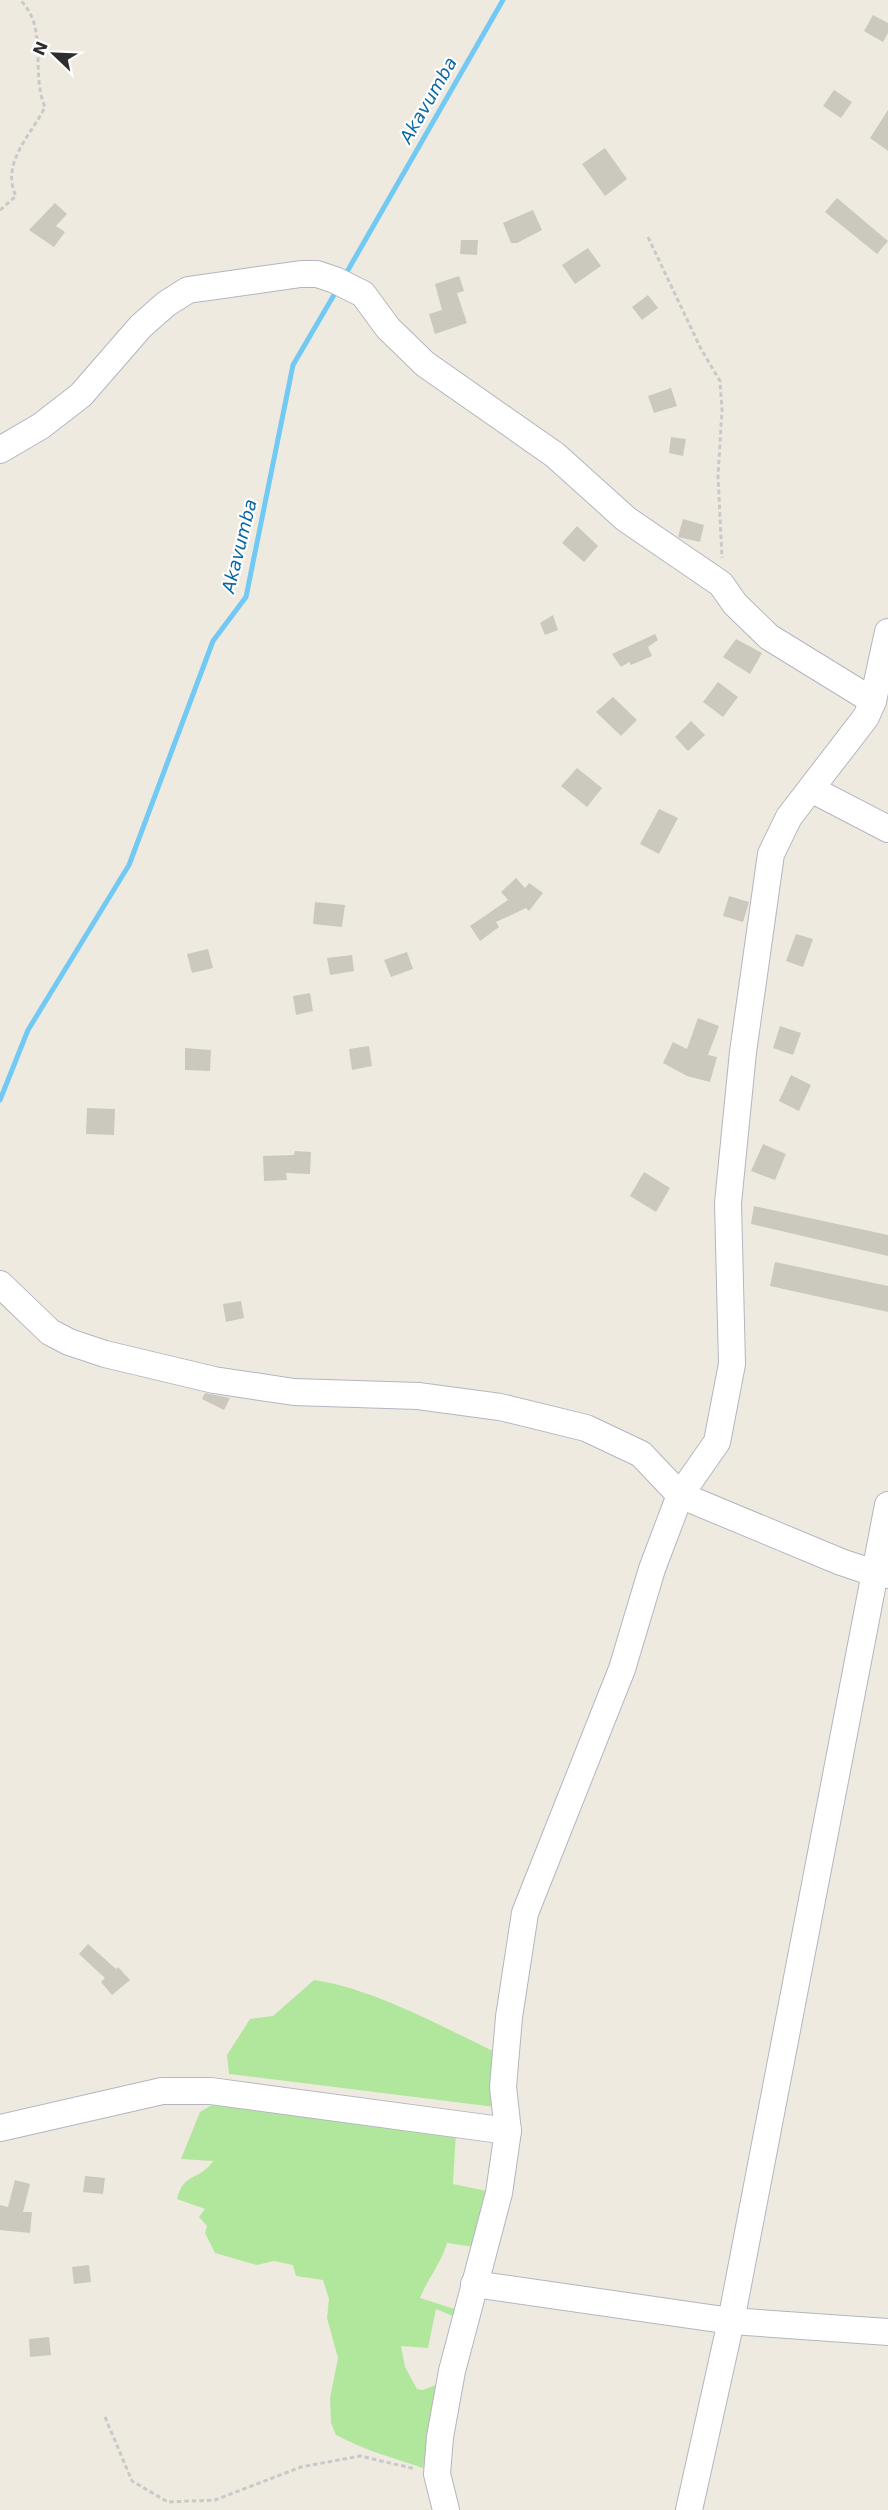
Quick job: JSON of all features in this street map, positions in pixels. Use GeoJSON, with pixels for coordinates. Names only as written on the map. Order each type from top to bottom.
{"type":"FeatureCollection","features":[{"type":"Feature","properties":{"kind":"street"},"geometry":{"type":"LineString","coordinates":[[0,450],[41,426],[81,395],[141,326],[166,304],[188,290],[301,274],[317,274],[335,279],[363,294],[388,328],[425,364],[555,455],[626,519],[721,584],[735,604],[769,637],[873,701]]}},
{"type":"Feature","properties":{"kind":"street"},"geometry":{"type":"LineString","coordinates":[[446,2510],[436,2474],[452,2371],[499,2193],[508,2131],[503,2087],[509,2017],[525,1913],[622,1669],[652,1569],[680,1495],[717,1442],[732,1364],[728,1203],[743,1052],[771,854],[789,817],[858,729],[873,701],[888,632]]}},
{"type":"Feature","properties":{"kind":"street"},"geometry":{"type":"LineString","coordinates":[[811,789],[888,829]]}},
{"type":"Feature","properties":{"kind":"street"},"geometry":{"type":"LineString","coordinates":[[0,1284],[50,1332],[69,1342],[105,1354],[214,1380],[282,1391],[340,1395],[418,1396],[500,1407],[586,1428],[641,1454],[680,1495],[841,1562],[881,1574]]}},
{"type":"Feature","properties":{"kind":"street"},"geometry":{"type":"LineString","coordinates":[[689,2510],[730,2321],[881,1574],[888,1505]]}},
{"type":"Feature","properties":{"kind":"street"},"geometry":{"type":"LineString","coordinates":[[0,2128],[162,2091],[211,2091],[508,2131]]}},
{"type":"Feature","properties":{"kind":"street"},"geometry":{"type":"LineString","coordinates":[[474,2284],[730,2321],[888,2332]]}},
{"type":"Feature","properties":{"kind":"path"},"geometry":{"type":"LineString","coordinates":[[0,210],[16,196],[10,185],[14,157],[36,127],[45,107],[38,88],[34,17],[20,0]]}},
{"type":"Feature","properties":{"kind":"path"},"geometry":{"type":"LineString","coordinates":[[648,237],[701,350],[720,381],[721,584]]}},
{"type":"Feature","properties":{"kind":"path"},"geometry":{"type":"LineString","coordinates":[[105,2418],[132,2481],[168,2502],[215,2500],[301,2467],[360,2456],[436,2474]]}},
{"type":"Feature","properties":{"kind":"green space"},"geometry":{"type":"Polygon","coordinates":[[[314,1980],[336,1984],[383,2000],[497,2053],[495,2107],[229,2074],[227,2055],[250,2019],[273,2016],[314,1980]]]}},
{"type":"Feature","properties":{"kind":"green space"},"geometry":{"type":"Polygon","coordinates":[[[220,2100],[456,2132],[453,2184],[492,2192],[475,2247],[447,2243],[420,2298],[461,2311],[460,2319],[436,2309],[428,2348],[401,2346],[405,2367],[417,2389],[423,2390],[440,2383],[423,2468],[336,2435],[331,2423],[330,2398],[338,2358],[327,2318],[329,2299],[323,2280],[296,2276],[293,2265],[274,2261],[257,2265],[215,2253],[205,2233],[207,2226],[199,2217],[205,2209],[177,2199],[183,2184],[203,2172],[213,2161],[181,2159],[200,2112],[220,2100]]]}},
{"type":"Feature","properties":{"kind":"building"},"geometry":{"type":"Polygon","coordinates":[[[873,15],[888,23],[888,33],[883,42],[864,31],[873,15]]]}},
{"type":"Feature","properties":{"kind":"building"},"geometry":{"type":"Polygon","coordinates":[[[834,90],[852,102],[841,118],[823,106],[834,90]]]}},
{"type":"Feature","properties":{"kind":"building"},"geometry":{"type":"Polygon","coordinates":[[[888,110],[888,151],[870,138],[888,110]]]}},
{"type":"Feature","properties":{"kind":"building"},"geometry":{"type":"Polygon","coordinates":[[[605,148],[627,179],[605,196],[582,164],[605,148]]]}},
{"type":"Feature","properties":{"kind":"building"},"geometry":{"type":"Polygon","coordinates":[[[837,198],[888,241],[877,254],[825,212],[837,198]]]}},
{"type":"Feature","properties":{"kind":"building"},"geometry":{"type":"Polygon","coordinates":[[[55,203],[67,214],[56,226],[65,232],[54,247],[29,230],[55,203]]]}},
{"type":"Feature","properties":{"kind":"building"},"geometry":{"type":"Polygon","coordinates":[[[533,210],[542,230],[517,243],[511,243],[503,223],[533,210]]]}},
{"type":"Feature","properties":{"kind":"building"},"geometry":{"type":"Polygon","coordinates":[[[461,240],[478,240],[477,255],[460,254],[461,240]]]}},
{"type":"Feature","properties":{"kind":"building"},"geometry":{"type":"Polygon","coordinates":[[[588,248],[601,266],[575,284],[562,265],[588,248]]]}},
{"type":"Feature","properties":{"kind":"building"},"geometry":{"type":"Polygon","coordinates":[[[459,276],[464,291],[457,293],[467,323],[435,334],[429,314],[442,310],[435,284],[459,276]]]}},
{"type":"Feature","properties":{"kind":"building"},"geometry":{"type":"Polygon","coordinates":[[[648,295],[658,308],[642,320],[632,307],[648,295]]]}},
{"type":"Feature","properties":{"kind":"building"},"geometry":{"type":"Polygon","coordinates":[[[671,388],[677,406],[654,413],[648,396],[671,388]]]}},
{"type":"Feature","properties":{"kind":"building"},"geometry":{"type":"Polygon","coordinates":[[[671,437],[686,439],[683,456],[669,453],[671,437]]]}},
{"type":"Feature","properties":{"kind":"building"},"geometry":{"type":"Polygon","coordinates":[[[683,519],[704,525],[700,542],[678,537],[683,519]]]}},
{"type":"Feature","properties":{"kind":"building"},"geometry":{"type":"Polygon","coordinates":[[[577,526],[598,546],[584,562],[562,543],[577,526]]]}},
{"type":"Feature","properties":{"kind":"building"},"geometry":{"type":"Polygon","coordinates":[[[553,615],[558,630],[545,635],[540,623],[553,615]]]}},
{"type":"Feature","properties":{"kind":"building"},"geometry":{"type":"Polygon","coordinates":[[[655,634],[658,640],[648,647],[652,656],[631,665],[629,662],[621,667],[612,654],[655,634]]]}},
{"type":"Feature","properties":{"kind":"building"},"geometry":{"type":"Polygon","coordinates":[[[736,639],[762,653],[750,674],[723,657],[736,639]]]}},
{"type":"Feature","properties":{"kind":"building"},"geometry":{"type":"Polygon","coordinates":[[[718,682],[738,697],[723,717],[703,702],[718,682]]]}},
{"type":"Feature","properties":{"kind":"building"},"geometry":{"type":"Polygon","coordinates":[[[613,697],[637,720],[621,736],[596,712],[613,697]]]}},
{"type":"Feature","properties":{"kind":"building"},"geometry":{"type":"Polygon","coordinates":[[[691,721],[705,735],[688,751],[675,737],[691,721]]]}},
{"type":"Feature","properties":{"kind":"building"},"geometry":{"type":"Polygon","coordinates":[[[577,768],[602,788],[587,807],[561,786],[577,768]]]}},
{"type":"Feature","properties":{"kind":"building"},"geometry":{"type":"Polygon","coordinates":[[[659,809],[678,818],[659,854],[640,844],[659,809]]]}},
{"type":"Feature","properties":{"kind":"building"},"geometry":{"type":"Polygon","coordinates":[[[516,878],[525,888],[529,883],[543,893],[529,911],[526,908],[496,922],[499,927],[480,941],[470,926],[508,900],[501,892],[516,878]]]}},
{"type":"Feature","properties":{"kind":"building"},"geometry":{"type":"Polygon","coordinates":[[[729,896],[749,902],[743,922],[723,916],[729,896]]]}},
{"type":"Feature","properties":{"kind":"building"},"geometry":{"type":"Polygon","coordinates":[[[315,902],[345,905],[342,927],[313,924],[315,902]]]}},
{"type":"Feature","properties":{"kind":"building"},"geometry":{"type":"Polygon","coordinates":[[[796,934],[813,939],[803,967],[786,961],[796,934]]]}},
{"type":"Feature","properties":{"kind":"building"},"geometry":{"type":"Polygon","coordinates":[[[208,949],[213,968],[192,973],[187,954],[208,949]]]}},
{"type":"Feature","properties":{"kind":"building"},"geometry":{"type":"Polygon","coordinates":[[[407,952],[413,969],[391,977],[384,960],[407,952]]]}},
{"type":"Feature","properties":{"kind":"building"},"geometry":{"type":"Polygon","coordinates":[[[352,955],[354,971],[330,975],[327,958],[352,955]]]}},
{"type":"Feature","properties":{"kind":"building"},"geometry":{"type":"Polygon","coordinates":[[[310,993],[313,1011],[296,1015],[293,996],[310,993]]]}},
{"type":"Feature","properties":{"kind":"building"},"geometry":{"type":"Polygon","coordinates":[[[698,1018],[719,1026],[708,1055],[717,1057],[710,1082],[687,1076],[663,1063],[673,1042],[687,1049],[698,1018]]]}},
{"type":"Feature","properties":{"kind":"building"},"geometry":{"type":"Polygon","coordinates":[[[780,1026],[801,1033],[793,1055],[773,1048],[780,1026]]]}},
{"type":"Feature","properties":{"kind":"building"},"geometry":{"type":"Polygon","coordinates":[[[369,1046],[372,1066],[352,1070],[349,1049],[369,1046]]]}},
{"type":"Feature","properties":{"kind":"building"},"geometry":{"type":"Polygon","coordinates":[[[185,1048],[211,1050],[210,1071],[185,1070],[185,1048]]]}},
{"type":"Feature","properties":{"kind":"building"},"geometry":{"type":"Polygon","coordinates":[[[791,1075],[811,1085],[799,1111],[779,1101],[791,1075]]]}},
{"type":"Feature","properties":{"kind":"building"},"geometry":{"type":"Polygon","coordinates":[[[87,1108],[115,1109],[114,1135],[86,1134],[87,1108]]]}},
{"type":"Feature","properties":{"kind":"building"},"geometry":{"type":"Polygon","coordinates":[[[763,1144],[786,1154],[775,1180],[751,1171],[763,1144]]]}},
{"type":"Feature","properties":{"kind":"building"},"geometry":{"type":"Polygon","coordinates":[[[295,1151],[311,1152],[310,1174],[286,1173],[287,1180],[264,1181],[263,1156],[294,1155],[295,1151]]]}},
{"type":"Feature","properties":{"kind":"building"},"geometry":{"type":"Polygon","coordinates":[[[644,1172],[670,1188],[656,1212],[630,1196],[644,1172]]]}},
{"type":"Feature","properties":{"kind":"building"},"geometry":{"type":"Polygon","coordinates":[[[754,1206],[888,1235],[888,1256],[751,1224],[754,1206]]]}},
{"type":"Feature","properties":{"kind":"building"},"geometry":{"type":"Polygon","coordinates":[[[775,1262],[888,1286],[888,1312],[770,1286],[775,1262]]]}},
{"type":"Feature","properties":{"kind":"building"},"geometry":{"type":"Polygon","coordinates":[[[241,1301],[244,1318],[226,1322],[223,1304],[241,1301]]]}},
{"type":"Feature","properties":{"kind":"building"},"geometry":{"type":"Polygon","coordinates":[[[205,1393],[230,1398],[224,1410],[202,1399],[205,1393]]]}},
{"type":"Feature","properties":{"kind":"building"},"geometry":{"type":"Polygon","coordinates":[[[88,1944],[116,1969],[118,1967],[130,1980],[112,1995],[101,1982],[105,1978],[79,1954],[88,1944]]]}},
{"type":"Feature","properties":{"kind":"building"},"geometry":{"type":"Polygon","coordinates":[[[85,2176],[105,2178],[103,2194],[83,2192],[85,2176]]]}},
{"type":"Feature","properties":{"kind":"building"},"geometry":{"type":"Polygon","coordinates":[[[15,2180],[30,2184],[23,2212],[32,2212],[30,2233],[0,2230],[0,2205],[8,2207],[15,2180]]]}},
{"type":"Feature","properties":{"kind":"building"},"geometry":{"type":"Polygon","coordinates":[[[89,2265],[91,2282],[74,2284],[72,2267],[89,2265]]]}},
{"type":"Feature","properties":{"kind":"building"},"geometry":{"type":"Polygon","coordinates":[[[49,2337],[51,2355],[30,2357],[29,2339],[49,2337]]]}},
{"type":"Feature","properties":{"kind":"waterway","name":"Akavumba"},"geometry":{"type":"LineString","coordinates":[[344,277],[503,0]]}},
{"type":"Feature","properties":{"kind":"waterway","name":"Akavumba"},"geometry":{"type":"LineString","coordinates":[[0,1100],[28,1030],[129,865],[213,641],[246,597],[293,365],[338,288]]}}]}
